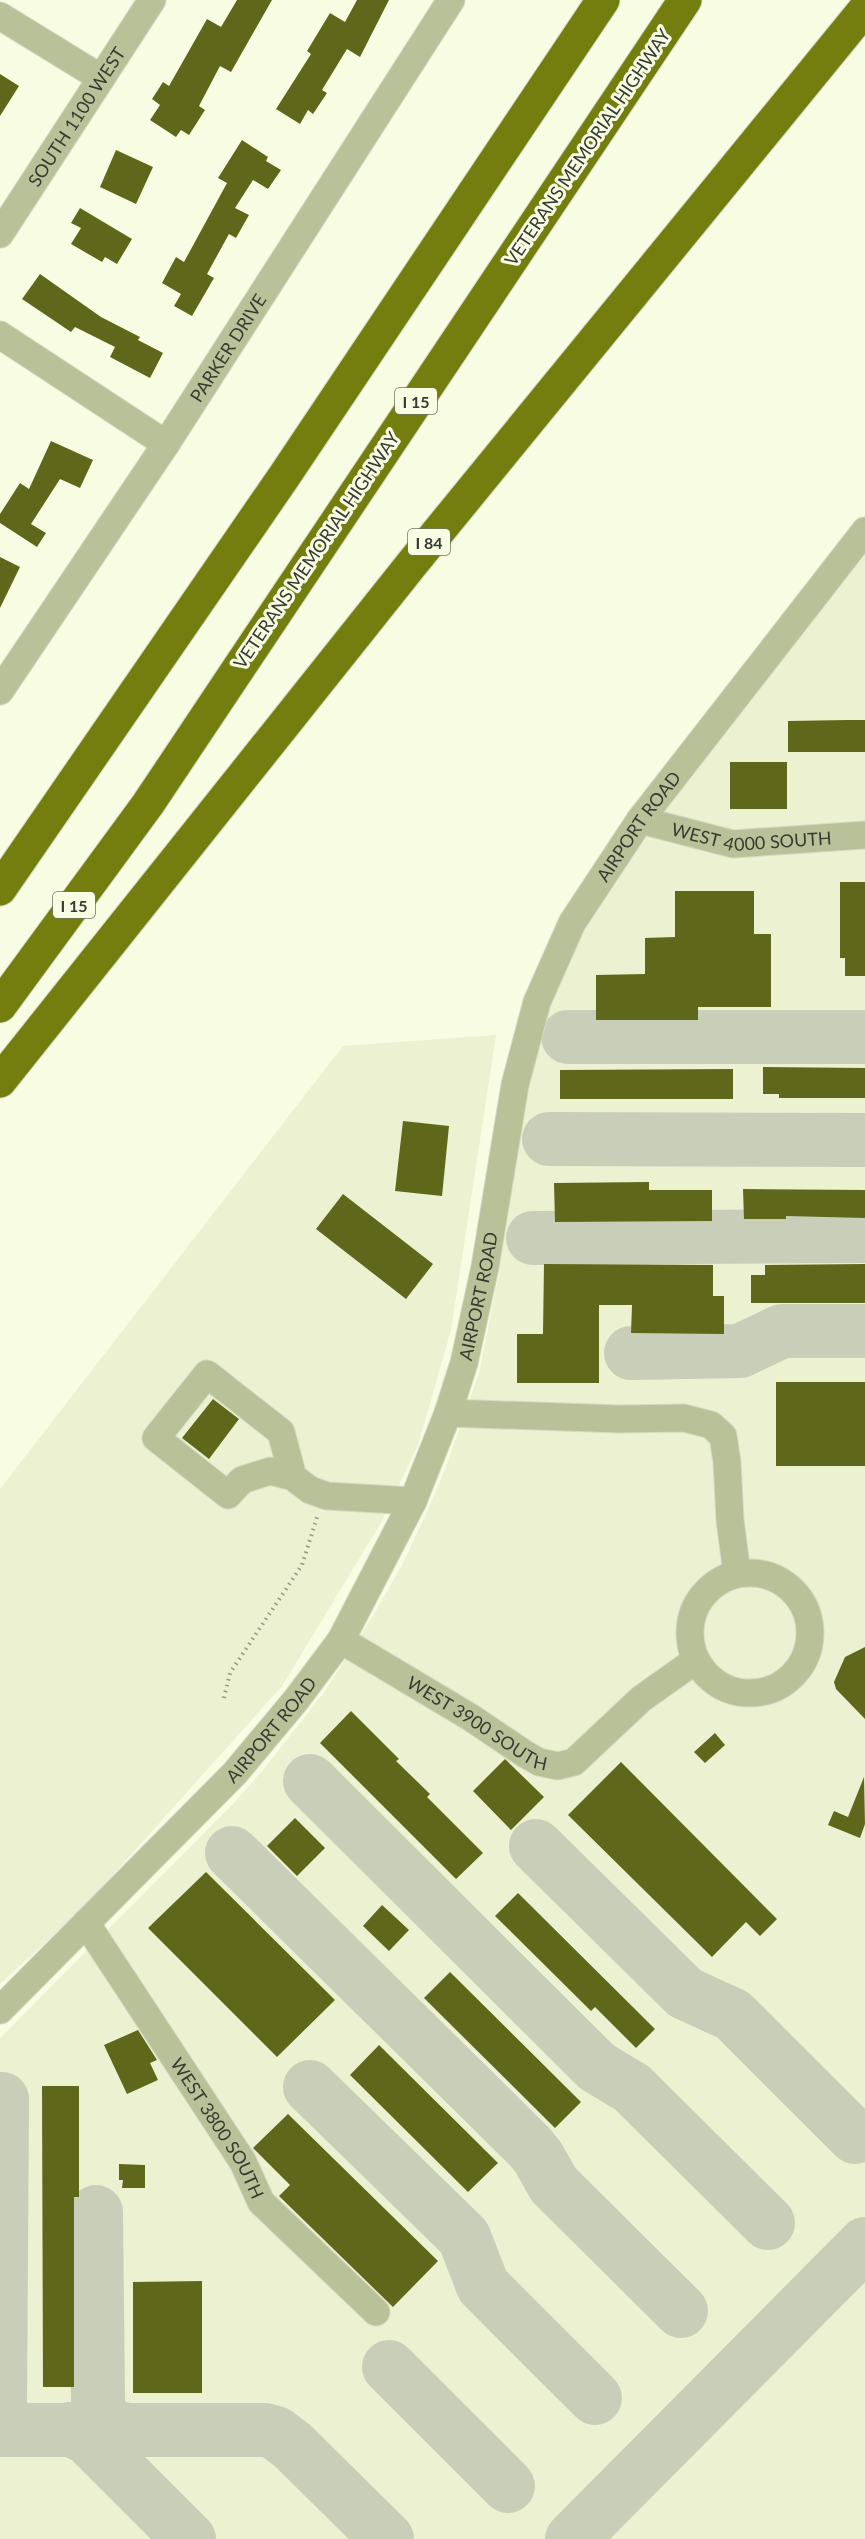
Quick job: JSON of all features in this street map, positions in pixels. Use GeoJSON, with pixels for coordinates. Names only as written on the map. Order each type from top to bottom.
{"type":"FeatureCollection","features":[{"type":"Feature","properties":{"kind":"highway"},"geometry":{"type":"LineString","coordinates":[[0,889],[285,475],[603,0]]}},
{"type":"Feature","properties":{"kind":"highway","name":"VETERANS MEMORIAL HIGHWAY"},"geometry":{"type":"LineString","coordinates":[[0,1006],[148,804],[685,0]]}},
{"type":"Feature","properties":{"kind":"highway","name":"I 84"},"geometry":{"type":"LineString","coordinates":[[0,1081],[411,565],[865,9]]}},
{"type":"Feature","properties":{"kind":"street","name":"SOUTH 1100 WEST"},"geometry":{"type":"LineString","coordinates":[[0,234],[152,0]]}},
{"type":"Feature","properties":{"kind":"street","name":"PARKER DRIVE"},"geometry":{"type":"LineString","coordinates":[[0,691],[166,444],[451,0]]}},
{"type":"Feature","properties":{"kind":"street"},"geometry":{"type":"LineString","coordinates":[[0,16],[101,78]]}},
{"type":"Feature","properties":{"kind":"street"},"geometry":{"type":"LineString","coordinates":[[0,335],[166,444]]}},
{"type":"Feature","properties":{"kind":"street","name":"AIRPORT ROAD"},"geometry":{"type":"LineString","coordinates":[[0,2010],[235,1773],[296,1700],[341,1640],[413,1502],[448,1413],[464,1363],[485,1267],[515,1085],[537,1002],[572,923],[640,820],[865,531]]}},
{"type":"Feature","properties":{"kind":"street","name":"WEST 4000 SOUTH"},"geometry":{"type":"LineString","coordinates":[[640,820],[733,844],[865,836]]}},
{"type":"Feature","properties":{"kind":"street"},"geometry":{"type":"LineString","coordinates":[[293,1477],[281,1432],[207,1374],[156,1438],[228,1496],[242,1480],[270,1471],[293,1477],[310,1490],[327,1496],[413,1502]]}},
{"type":"Feature","properties":{"kind":"street"},"geometry":{"type":"LineString","coordinates":[[448,1413],[620,1419],[684,1418],[711,1425],[723,1436],[737,1574]]}},
{"type":"Feature","properties":{"kind":"street"},"geometry":{"type":"LineString","coordinates":[[753,1572],[768,1575],[786,1584],[800,1598],[809,1617],[811,1635],[807,1653],[798,1669],[785,1682],[769,1690],[751,1693],[734,1691],[718,1684],[706,1674],[696,1660],[690,1642],[690,1624],[695,1607],[720,1580],[737,1574],[753,1572]]}},
{"type":"Feature","properties":{"kind":"street","name":"WEST 3900 SOUTH"},"geometry":{"type":"LineString","coordinates":[[341,1640],[470,1717],[525,1754],[540,1762],[558,1766],[574,1762],[641,1699],[696,1660]]}},
{"type":"Feature","properties":{"kind":"street","name":"WEST 3800 SOUTH"},"geometry":{"type":"LineString","coordinates":[[86,1923],[243,2162],[261,2202],[376,2312]]}},
{"type":"Feature","properties":{"kind":"path"},"geometry":{"type":"LineString","coordinates":[[224,1698],[230,1673],[302,1564],[313,1526],[327,1496]]}},
{"type":"Feature","properties":{"kind":"shaded area"},"geometry":{"type":"Polygon","coordinates":[[[865,551],[865,2539],[0,2539],[0,2038],[233,1804],[264,1769],[325,1691],[374,1614],[402,1565],[427,1512],[446,1467],[479,1373],[499,1273],[524,1103],[546,1014],[575,945],[607,889],[718,737],[865,551]]]}},
{"type":"Feature","properties":{"kind":"shaded area"},"geometry":{"type":"Polygon","coordinates":[[[496,1035],[451,1330],[418,1445],[382,1521],[282,1686],[85,1906],[0,1984],[0,1489],[343,1046],[496,1035]]]}},
{"type":"Feature","properties":{"kind":"building"},"geometry":{"type":"Polygon","coordinates":[[[237,0],[272,0],[231,72],[220,66],[199,106],[205,110],[189,135],[181,130],[176,137],[150,120],[160,105],[152,99],[163,82],[169,86],[207,19],[221,27],[237,0]]]}},
{"type":"Feature","properties":{"kind":"building"},"geometry":{"type":"Polygon","coordinates":[[[357,0],[389,0],[360,57],[347,49],[322,90],[327,93],[313,114],[308,110],[300,124],[276,109],[311,54],[307,51],[330,13],[345,22],[357,0]]]}},
{"type":"Feature","properties":{"kind":"building"},"geometry":{"type":"Polygon","coordinates":[[[0,74],[19,86],[0,116],[0,74]]]}},
{"type":"Feature","properties":{"kind":"building"},"geometry":{"type":"Polygon","coordinates":[[[242,140],[268,157],[266,161],[281,170],[268,189],[253,180],[235,208],[249,215],[236,238],[229,234],[207,274],[214,278],[192,316],[174,306],[181,294],[162,283],[176,257],[184,262],[227,183],[218,178],[242,140]]]}},
{"type":"Feature","properties":{"kind":"building"},"geometry":{"type":"Polygon","coordinates":[[[116,150],[153,167],[136,204],[100,187],[116,150]]]}},
{"type":"Feature","properties":{"kind":"building"},"geometry":{"type":"Polygon","coordinates":[[[80,208],[132,239],[117,264],[105,257],[102,262],[71,244],[81,228],[71,223],[80,208]]]}},
{"type":"Feature","properties":{"kind":"building"},"geometry":{"type":"Polygon","coordinates":[[[40,274],[101,317],[140,337],[138,340],[163,353],[150,378],[110,357],[115,347],[75,327],[71,332],[22,299],[40,274]]]}},
{"type":"Feature","properties":{"kind":"building"},"geometry":{"type":"Polygon","coordinates":[[[51,441],[93,460],[80,488],[60,479],[31,524],[46,533],[37,547],[0,523],[0,514],[20,483],[29,489],[51,441]]]}},
{"type":"Feature","properties":{"kind":"building"},"geometry":{"type":"Polygon","coordinates":[[[0,557],[20,567],[0,608],[0,557]]]}},
{"type":"Feature","properties":{"kind":"building"},"geometry":{"type":"Polygon","coordinates":[[[865,720],[865,752],[788,752],[788,721],[865,720]]]}},
{"type":"Feature","properties":{"kind":"building"},"geometry":{"type":"Polygon","coordinates":[[[730,762],[787,762],[787,809],[730,809],[730,762]]]}},
{"type":"Feature","properties":{"kind":"building"},"geometry":{"type":"Polygon","coordinates":[[[840,882],[865,882],[865,976],[845,976],[845,958],[840,958],[840,882]]]}},
{"type":"Feature","properties":{"kind":"building"},"geometry":{"type":"Polygon","coordinates":[[[675,891],[754,891],[754,934],[771,934],[771,1007],[698,1007],[698,1020],[596,1020],[596,975],[645,974],[645,938],[675,937],[675,891]]]}},
{"type":"Feature","properties":{"kind":"building"},"geometry":{"type":"Polygon","coordinates":[[[763,1067],[865,1068],[865,1098],[779,1098],[779,1094],[763,1094],[763,1067]]]}},
{"type":"Feature","properties":{"kind":"building"},"geometry":{"type":"Polygon","coordinates":[[[733,1069],[733,1099],[560,1099],[560,1070],[733,1069]]]}},
{"type":"Feature","properties":{"kind":"building"},"geometry":{"type":"Polygon","coordinates":[[[403,1121],[449,1126],[442,1196],[395,1191],[403,1121]]]}},
{"type":"Feature","properties":{"kind":"building"},"geometry":{"type":"Polygon","coordinates":[[[649,1182],[649,1190],[712,1190],[712,1221],[555,1222],[554,1183],[649,1182]]]}},
{"type":"Feature","properties":{"kind":"building"},"geometry":{"type":"Polygon","coordinates":[[[743,1189],[865,1190],[865,1218],[786,1216],[786,1219],[744,1219],[743,1189]]]}},
{"type":"Feature","properties":{"kind":"building"},"geometry":{"type":"Polygon","coordinates":[[[343,1194],[433,1264],[406,1299],[316,1229],[343,1194]]]}},
{"type":"Feature","properties":{"kind":"building"},"geometry":{"type":"Polygon","coordinates":[[[544,1264],[713,1265],[713,1296],[724,1296],[724,1334],[631,1333],[632,1305],[599,1305],[599,1383],[517,1383],[517,1334],[543,1334],[544,1264]]]}},
{"type":"Feature","properties":{"kind":"building"},"geometry":{"type":"Polygon","coordinates":[[[865,1264],[865,1303],[751,1303],[751,1275],[765,1275],[765,1265],[865,1264]]]}},
{"type":"Feature","properties":{"kind":"building"},"geometry":{"type":"Polygon","coordinates":[[[776,1382],[865,1382],[865,1466],[776,1466],[776,1382]]]}},
{"type":"Feature","properties":{"kind":"building"},"geometry":{"type":"Polygon","coordinates":[[[213,1399],[239,1419],[209,1459],[182,1438],[213,1399]]]}},
{"type":"Feature","properties":{"kind":"building"},"geometry":{"type":"Polygon","coordinates":[[[865,1647],[865,1719],[836,1689],[834,1682],[845,1657],[865,1647]]]}},
{"type":"Feature","properties":{"kind":"building"},"geometry":{"type":"Polygon","coordinates":[[[351,1711],[399,1759],[396,1761],[430,1794],[427,1797],[483,1853],[456,1879],[320,1743],[351,1711]]]}},
{"type":"Feature","properties":{"kind":"building"},"geometry":{"type":"Polygon","coordinates":[[[715,1733],[725,1745],[705,1763],[694,1752],[715,1733]]]}},
{"type":"Feature","properties":{"kind":"building"},"geometry":{"type":"Polygon","coordinates":[[[505,1759],[544,1797],[511,1830],[473,1791],[505,1759]]]}},
{"type":"Feature","properties":{"kind":"building"},"geometry":{"type":"Polygon","coordinates":[[[621,1762],[777,1919],[760,1936],[746,1922],[712,1957],[568,1815],[621,1762]]]}},
{"type":"Feature","properties":{"kind":"building"},"geometry":{"type":"Polygon","coordinates":[[[864,1777],[865,1824],[860,1838],[828,1825],[834,1811],[848,1817],[864,1777]]]}},
{"type":"Feature","properties":{"kind":"building"},"geometry":{"type":"Polygon","coordinates":[[[295,1818],[325,1848],[297,1876],[267,1846],[295,1818]]]}},
{"type":"Feature","properties":{"kind":"building"},"geometry":{"type":"Polygon","coordinates":[[[206,1872],[335,2000],[277,2057],[148,1928],[206,1872]]]}},
{"type":"Feature","properties":{"kind":"building"},"geometry":{"type":"Polygon","coordinates":[[[518,1893],[655,2029],[636,2048],[595,2007],[591,2011],[495,1916],[518,1893]]]}},
{"type":"Feature","properties":{"kind":"building"},"geometry":{"type":"Polygon","coordinates":[[[382,1905],[409,1930],[389,1951],[363,1926],[382,1905]]]}},
{"type":"Feature","properties":{"kind":"building"},"geometry":{"type":"Polygon","coordinates":[[[450,1972],[581,2102],[555,2128],[424,1998],[450,1972]]]}},
{"type":"Feature","properties":{"kind":"building"},"geometry":{"type":"Polygon","coordinates":[[[138,2030],[157,2060],[150,2063],[158,2080],[127,2094],[104,2045],[138,2030]]]}},
{"type":"Feature","properties":{"kind":"building"},"geometry":{"type":"Polygon","coordinates":[[[379,2045],[498,2163],[468,2192],[350,2075],[379,2045]]]}},
{"type":"Feature","properties":{"kind":"building"},"geometry":{"type":"Polygon","coordinates":[[[42,2086],[79,2086],[79,2197],[74,2197],[74,2387],[43,2387],[42,2086]]]}},
{"type":"Feature","properties":{"kind":"building"},"geometry":{"type":"Polygon","coordinates":[[[288,2114],[438,2261],[393,2307],[279,2196],[290,2185],[253,2148],[288,2114]]]}},
{"type":"Feature","properties":{"kind":"building"},"geometry":{"type":"Polygon","coordinates":[[[119,2164],[145,2165],[145,2188],[122,2188],[123,2180],[119,2180],[119,2164]]]}},
{"type":"Feature","properties":{"kind":"building"},"geometry":{"type":"Polygon","coordinates":[[[202,2281],[202,2393],[133,2393],[133,2282],[202,2281]]]}},
{"type":"Feature","properties":{"kind":"taxiway"},"geometry":{"type":"LineString","coordinates":[[568,1037],[865,1037]]}},
{"type":"Feature","properties":{"kind":"taxiway"},"geometry":{"type":"LineString","coordinates":[[549,1139],[865,1140]]}},
{"type":"Feature","properties":{"kind":"taxiway"},"geometry":{"type":"LineString","coordinates":[[533,1238],[865,1236]]}},
{"type":"Feature","properties":{"kind":"taxiway"},"geometry":{"type":"LineString","coordinates":[[631,1353],[740,1351],[782,1331],[865,1331]]}},
{"type":"Feature","properties":{"kind":"taxiway"},"geometry":{"type":"LineString","coordinates":[[310,1781],[597,2067],[632,2088],[768,2223]]}},
{"type":"Feature","properties":{"kind":"taxiway"},"geometry":{"type":"LineString","coordinates":[[536,1846],[685,1993],[733,2015],[855,2137]]}},
{"type":"Feature","properties":{"kind":"taxiway"},"geometry":{"type":"LineString","coordinates":[[232,1853],[529,2146],[554,2185],[681,2311]]}},
{"type":"Feature","properties":{"kind":"taxiway"},"geometry":{"type":"LineString","coordinates":[[310,2087],[464,2237],[483,2286],[595,2398]]}},
{"type":"Feature","properties":{"kind":"taxiway"},"geometry":{"type":"LineString","coordinates":[[0,2411],[2,2099]]}},
{"type":"Feature","properties":{"kind":"taxiway"},"geometry":{"type":"LineString","coordinates":[[96,2212],[98,2401],[106,2420],[113,2426],[124,2429]]}},
{"type":"Feature","properties":{"kind":"taxiway"},"geometry":{"type":"LineString","coordinates":[[572,2539],[865,2244]]}},
{"type":"Feature","properties":{"kind":"taxiway"},"geometry":{"type":"LineString","coordinates":[[389,2367],[508,2486]]}},
{"type":"Feature","properties":{"kind":"taxiway"},"geometry":{"type":"LineString","coordinates":[[70,2429],[88,2438],[189,2539]]}},
{"type":"Feature","properties":{"kind":"taxiway"},"geometry":{"type":"LineString","coordinates":[[0,2430],[265,2430],[276,2433],[293,2446],[387,2539]]}}]}
